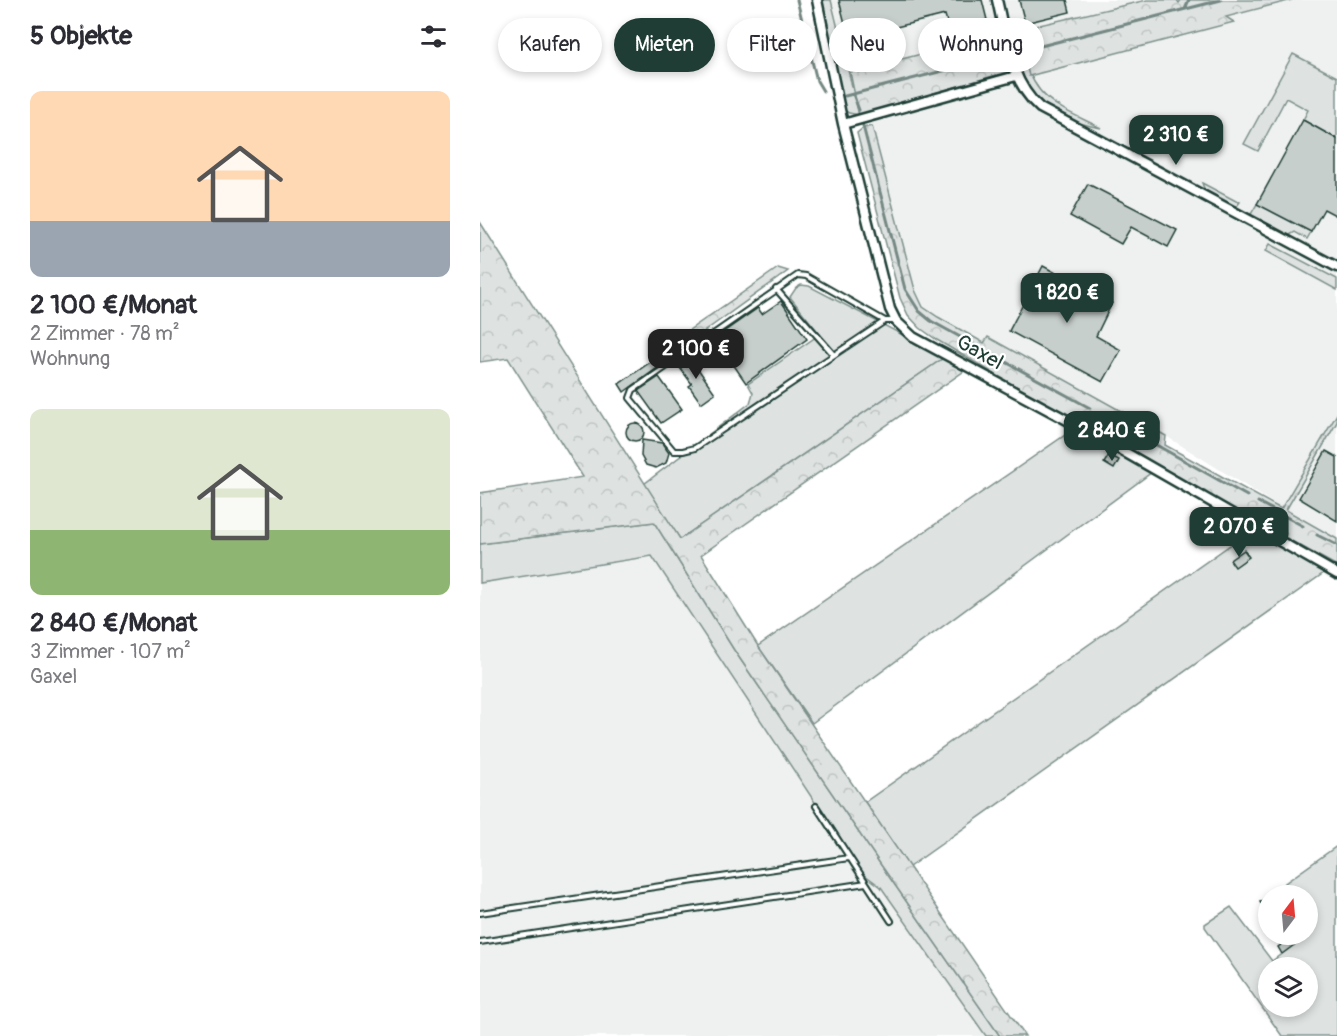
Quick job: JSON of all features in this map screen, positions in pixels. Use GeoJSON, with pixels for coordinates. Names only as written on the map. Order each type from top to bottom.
{"type":"FeatureCollection","features":[{"type":"Feature","properties":{"kind":"street"},"geometry":{"type":"LineString","coordinates":[[817,0],[843,124],[890,309],[896,321]]}},
{"type":"Feature","properties":{"kind":"street"},"geometry":{"type":"LineString","coordinates":[[997,0],[1016,76],[1029,98],[1052,115],[1337,267]]}},
{"type":"Feature","properties":{"kind":"street"},"geometry":{"type":"LineString","coordinates":[[843,124],[1016,76]]}},
{"type":"Feature","properties":{"kind":"street","name":"Gaxel"},"geometry":{"type":"LineString","coordinates":[[896,321],[913,337],[1093,434],[1337,574]]}},
{"type":"Feature","properties":{"kind":"lane"},"geometry":{"type":"LineString","coordinates":[[885,321],[695,448],[683,452],[674,451],[630,398],[630,394],[793,277],[806,276],[885,321],[896,321]]}},
{"type":"Feature","properties":{"kind":"lane"},"geometry":{"type":"LineString","coordinates":[[776,289],[834,356]]}},
{"type":"Feature","properties":{"kind":"lane"},"geometry":{"type":"LineString","coordinates":[[816,806],[891,921]]}},
{"type":"Feature","properties":{"kind":"lane"},"geometry":{"type":"LineString","coordinates":[[480,913],[849,858]]}},
{"type":"Feature","properties":{"kind":"lane"},"geometry":{"type":"LineString","coordinates":[[480,942],[866,883]]}},
{"type":"Feature","properties":{"kind":"shaded area"},"geometry":{"type":"Polygon","coordinates":[[[831,0],[1337,0],[1337,539],[1286,511],[1166,436],[988,337],[985,343],[923,307],[915,290],[871,121],[850,72],[906,72],[906,18],[836,18],[831,0]]]}},
{"type":"Feature","properties":{"kind":"shaded area"},"geometry":{"type":"Polygon","coordinates":[[[652,556],[861,872],[881,887],[986,1036],[480,1036],[480,583],[652,556]]]}},
{"type":"Feature","properties":{"kind":"green space"},"geometry":{"type":"Polygon","coordinates":[[[820,0],[831,0],[835,18],[829,18],[829,43],[820,0]]]}},
{"type":"Feature","properties":{"kind":"green space"},"geometry":{"type":"Polygon","coordinates":[[[1147,0],[1177,0],[1179,3],[1181,0],[1292,0],[1226,17],[1234,22],[1029,76],[1028,72],[1044,72],[1044,24],[1147,0]]]}},
{"type":"Feature","properties":{"kind":"green space"},"geometry":{"type":"Polygon","coordinates":[[[1293,54],[1337,77],[1337,139],[1303,120],[1308,110],[1286,98],[1258,151],[1244,144],[1293,54]]]}},
{"type":"Feature","properties":{"kind":"green space"},"geometry":{"type":"Polygon","coordinates":[[[918,55],[918,72],[1007,72],[859,115],[850,72],[906,72],[906,58],[918,55]]]}},
{"type":"Feature","properties":{"kind":"green space"},"geometry":{"type":"Polygon","coordinates":[[[835,72],[849,72],[859,115],[843,109],[835,72]]]}},
{"type":"Feature","properties":{"kind":"green space"},"geometry":{"type":"Polygon","coordinates":[[[1022,72],[1029,72],[1036,86],[1053,103],[1101,128],[1071,120],[1051,110],[1034,96],[1022,72]]]}},
{"type":"Feature","properties":{"kind":"green space"},"geometry":{"type":"Polygon","coordinates":[[[872,126],[915,290],[923,307],[938,317],[984,343],[988,337],[1166,436],[1165,445],[1281,509],[1337,414],[1337,422],[1286,510],[1337,539],[1337,566],[1085,427],[920,328],[908,315],[900,298],[857,133],[863,128],[872,126]]]}},
{"type":"Feature","properties":{"kind":"green space"},"geometry":{"type":"Polygon","coordinates":[[[1202,183],[1240,202],[1237,206],[1233,206],[1205,191],[1202,183]]]}},
{"type":"Feature","properties":{"kind":"green space"},"geometry":{"type":"Polygon","coordinates":[[[1257,204],[1311,232],[1307,239],[1295,232],[1288,236],[1252,217],[1251,214],[1257,204]]]}},
{"type":"Feature","properties":{"kind":"green space"},"geometry":{"type":"Polygon","coordinates":[[[480,222],[680,539],[945,357],[967,369],[701,555],[758,646],[1025,1036],[1000,1036],[734,650],[654,522],[480,544],[480,493],[583,477],[508,358],[480,362],[480,222]]]}},
{"type":"Feature","properties":{"kind":"green space"},"geometry":{"type":"Polygon","coordinates":[[[1270,244],[1337,279],[1337,290],[1266,251],[1270,244]]]}},
{"type":"Feature","properties":{"kind":"green space"},"geometry":{"type":"Polygon","coordinates":[[[778,268],[788,271],[691,341],[685,333],[778,268]]]}},
{"type":"Feature","properties":{"kind":"green space"},"geometry":{"type":"Polygon","coordinates":[[[801,285],[809,286],[945,357],[680,539],[644,484],[750,403],[753,393],[748,384],[820,334],[790,297],[801,285]]]}},
{"type":"Feature","properties":{"kind":"green space"},"geometry":{"type":"Polygon","coordinates":[[[1074,429],[1152,472],[812,723],[758,646],[1074,429]]]}},
{"type":"Feature","properties":{"kind":"green space"},"geometry":{"type":"Polygon","coordinates":[[[654,522],[734,650],[1000,1036],[986,1036],[881,887],[861,872],[652,556],[480,583],[480,544],[654,522]]]}},
{"type":"Feature","properties":{"kind":"green space"},"geometry":{"type":"Polygon","coordinates":[[[1253,529],[1328,570],[909,867],[865,802],[1253,529]]]}},
{"type":"Feature","properties":{"kind":"green space"},"geometry":{"type":"Polygon","coordinates":[[[1337,846],[1337,1036],[1282,1036],[1269,1017],[1318,1017],[1318,957],[1277,957],[1293,945],[1318,945],[1318,885],[1286,885],[1285,883],[1337,846]]]}},
{"type":"Feature","properties":{"kind":"green space"},"geometry":{"type":"Polygon","coordinates":[[[1231,907],[1269,957],[1258,957],[1258,1002],[1205,924],[1231,907]]]}},
{"type":"Feature","properties":{"kind":"building"},"geometry":{"type":"Polygon","coordinates":[[[839,0],[982,0],[986,18],[946,18],[945,15],[918,18],[918,22],[906,25],[906,18],[844,18],[839,0]]]}},
{"type":"Feature","properties":{"kind":"building"},"geometry":{"type":"Polygon","coordinates":[[[1019,0],[1067,0],[1070,12],[1044,18],[1024,18],[1019,0]]]}},
{"type":"Feature","properties":{"kind":"building"},"geometry":{"type":"Polygon","coordinates":[[[1303,120],[1337,139],[1337,216],[1324,209],[1311,232],[1257,204],[1303,120]]]}},
{"type":"Feature","properties":{"kind":"building"},"geometry":{"type":"Polygon","coordinates":[[[1088,184],[1177,230],[1168,247],[1131,227],[1121,244],[1070,216],[1088,184]]]}},
{"type":"Feature","properties":{"kind":"building"},"geometry":{"type":"Polygon","coordinates":[[[1043,266],[1112,303],[1096,336],[1121,350],[1103,382],[1009,331],[1043,266]]]}},
{"type":"Feature","properties":{"kind":"building"},"geometry":{"type":"Polygon","coordinates":[[[781,301],[807,339],[746,383],[715,338],[758,308],[762,314],[781,301]]]}},
{"type":"Feature","properties":{"kind":"building"},"geometry":{"type":"Polygon","coordinates":[[[662,354],[667,361],[624,392],[619,384],[662,354]]]}},
{"type":"Feature","properties":{"kind":"building"},"geometry":{"type":"Polygon","coordinates":[[[689,356],[715,393],[701,403],[689,386],[692,384],[677,364],[689,356]]]}},
{"type":"Feature","properties":{"kind":"building"},"geometry":{"type":"Polygon","coordinates":[[[659,377],[682,409],[661,423],[638,391],[659,377]]]}},
{"type":"Feature","properties":{"kind":"building"},"geometry":{"type":"Polygon","coordinates":[[[635,423],[641,426],[644,432],[641,438],[635,441],[629,438],[626,432],[629,426],[635,423]]]}},
{"type":"Feature","properties":{"kind":"building"},"geometry":{"type":"Polygon","coordinates":[[[642,440],[662,443],[669,453],[666,463],[656,468],[646,465],[641,456],[642,440]]]}},
{"type":"Feature","properties":{"kind":"building"},"geometry":{"type":"Polygon","coordinates":[[[1326,451],[1337,457],[1337,521],[1299,498],[1326,451]]]}},
{"type":"Feature","properties":{"kind":"building"},"geometry":{"type":"Polygon","coordinates":[[[1109,455],[1119,460],[1114,469],[1104,463],[1109,455]]]}},
{"type":"Feature","properties":{"kind":"building"},"geometry":{"type":"Polygon","coordinates":[[[1244,550],[1249,557],[1235,567],[1230,560],[1244,550]]]}},
{"type":"Feature","properties":{"kind":"building"},"geometry":{"type":"Polygon","coordinates":[[[1281,945],[1294,945],[1282,954],[1278,947],[1281,945]]]}},
{"type":"Feature","properties":{"kind":"waterway"},"geometry":{"type":"LineString","coordinates":[[797,0],[817,81],[823,91]]}},
{"type":"Feature","properties":{"kind":"waterway"},"geometry":{"type":"LineString","coordinates":[[1185,9],[1189,0]]}},
{"type":"Feature","properties":{"kind":"waterway"},"geometry":{"type":"LineString","coordinates":[[845,96],[1221,0]]}},
{"type":"Feature","properties":{"kind":"waterway"},"geometry":{"type":"LineString","coordinates":[[853,94],[859,110]]}},
{"type":"Feature","properties":{"kind":"waterway"},"geometry":{"type":"LineString","coordinates":[[863,126],[905,289],[919,311],[931,321],[1090,408]]}},
{"type":"Feature","properties":{"kind":"waterway"},"geometry":{"type":"LineString","coordinates":[[1103,415],[1247,496]]}},
{"type":"Feature","properties":{"kind":"waterway"},"geometry":{"type":"LineString","coordinates":[[1258,502],[1303,526]]}},
{"type":"Feature","properties":{"kind":"waterway"},"geometry":{"type":"LineString","coordinates":[[1317,535],[1337,545]]}}]}
